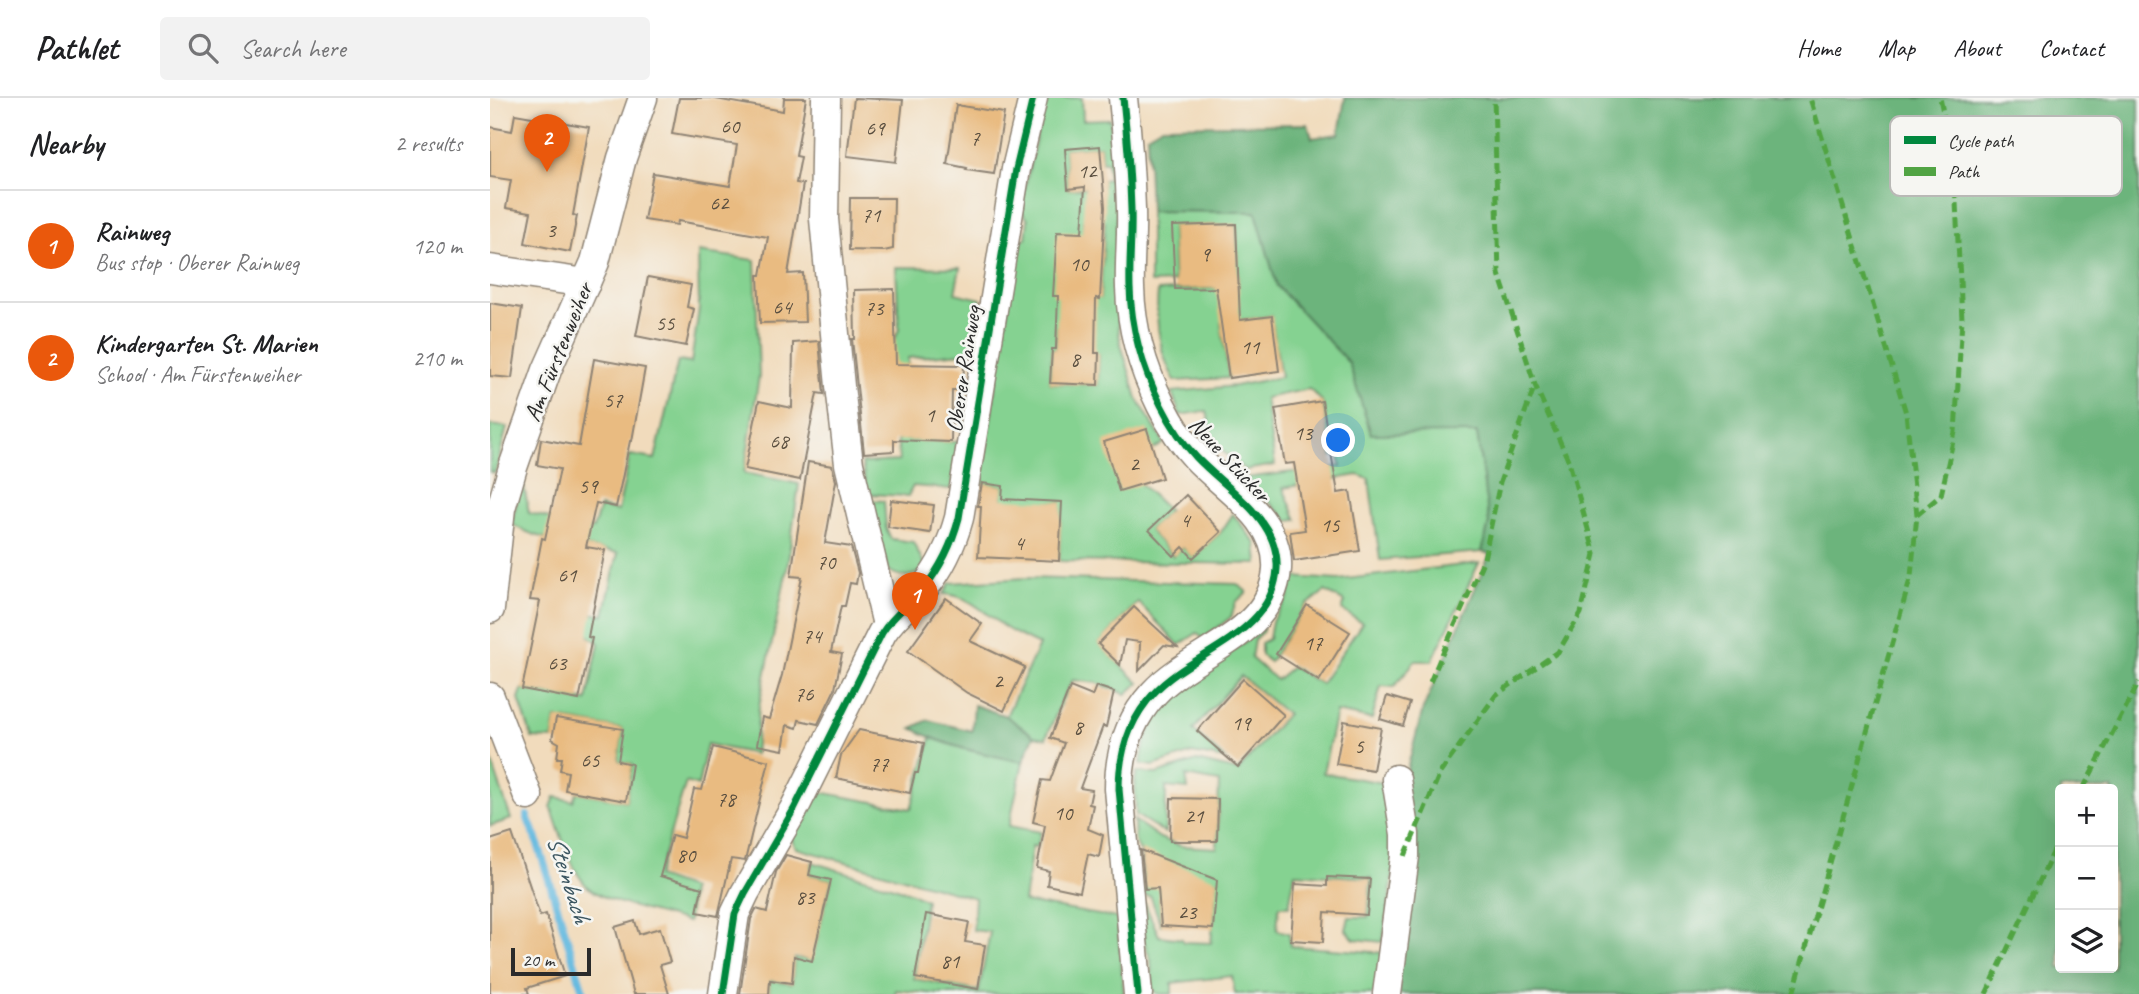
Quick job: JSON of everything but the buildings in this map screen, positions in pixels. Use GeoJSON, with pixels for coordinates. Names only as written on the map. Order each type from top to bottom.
{"type":"FeatureCollection","features":[{"type":"Feature","properties":{"kind":"street","name":"Am Fürstenweiher"},"geometry":{"type":"LineString","coordinates":[[490,609],[501,508],[513,467],[547,370],[595,262],[622,158],[643,98]]}},
{"type":"Feature","properties":{"kind":"street"},"geometry":{"type":"LineString","coordinates":[[826,98],[824,219],[849,464],[887,625]]}},
{"type":"Feature","properties":{"kind":"street","name":"Oberer Rainweg"},"geometry":{"type":"LineString","coordinates":[[723,994],[735,914],[745,893],[794,809],[887,625],[936,572],[947,555],[955,532],[1016,169],[1033,98]]}},
{"type":"Feature","properties":{"kind":"street","name":"Neue Stücker"},"geometry":{"type":"LineString","coordinates":[[1123,98],[1132,210],[1131,303],[1146,369],[1162,407],[1182,440],[1261,521],[1272,542],[1277,563],[1275,581],[1263,609],[1234,636],[1155,691],[1141,709],[1124,748],[1119,768],[1119,789],[1138,994]]}},
{"type":"Feature","properties":{"kind":"street"},"geometry":{"type":"LineString","coordinates":[[490,269],[586,283]]}},
{"type":"Feature","properties":{"kind":"street"},"geometry":{"type":"LineString","coordinates":[[490,696],[527,796]]}},
{"type":"Feature","properties":{"kind":"street"},"geometry":{"type":"LineString","coordinates":[[1387,994],[1405,856],[1405,834],[1396,779]]}},
{"type":"Feature","properties":{"kind":"green space"},"geometry":{"type":"Polygon","coordinates":[[[1045,98],[1082,98],[1083,120],[1110,119],[1117,192],[1116,302],[1120,341],[1137,398],[1164,443],[1153,450],[1141,484],[1169,511],[1149,530],[1173,556],[1183,547],[1193,557],[1221,532],[1233,514],[1256,544],[1258,564],[1059,561],[1061,502],[1001,505],[1003,486],[981,483],[1018,239],[1026,239],[1028,219],[1022,212],[1045,98]],[[1100,146],[1065,149],[1068,189],[1103,186],[1102,180],[1109,179],[1107,162],[1102,162],[1100,146]],[[1083,220],[1086,298],[1100,298],[1105,222],[1083,220]],[[1057,327],[1056,349],[1052,349],[1050,383],[1098,385],[1099,354],[1057,327]]]}},
{"type":"Feature","properties":{"kind":"green space"},"geometry":{"type":"Polygon","coordinates":[[[1345,98],[2139,98],[2139,994],[1393,994],[1405,777],[1423,709],[1490,554],[1482,552],[1489,523],[1477,433],[1371,434],[1349,363],[1277,286],[1256,212],[1150,211],[1147,135],[1162,126],[1308,124],[1312,138],[1339,134],[1345,98]]]}},
{"type":"Feature","properties":{"kind":"green space"},"geometry":{"type":"Polygon","coordinates":[[[1150,211],[1256,212],[1277,286],[1349,363],[1371,434],[1477,432],[1489,523],[1482,552],[1380,560],[1369,479],[1358,475],[1283,488],[1297,520],[1288,521],[1245,478],[1341,466],[1339,455],[1332,456],[1322,401],[1309,389],[1265,398],[1275,465],[1245,470],[1213,443],[1207,411],[1180,415],[1172,392],[1235,386],[1281,377],[1271,316],[1221,323],[1229,378],[1175,381],[1159,338],[1158,291],[1238,287],[1236,225],[1172,226],[1174,282],[1150,283],[1150,211]]]}},
{"type":"Feature","properties":{"kind":"green space"},"geometry":{"type":"Polygon","coordinates":[[[698,252],[755,260],[759,376],[744,473],[799,484],[787,569],[759,706],[755,754],[707,744],[698,786],[686,782],[657,877],[691,889],[688,922],[622,903],[590,889],[572,863],[551,807],[555,797],[573,801],[577,792],[626,801],[632,764],[618,761],[623,729],[556,718],[552,739],[532,738],[519,699],[522,689],[587,701],[599,643],[585,633],[588,613],[604,615],[618,553],[546,538],[511,523],[523,482],[529,513],[593,529],[600,507],[618,511],[630,455],[655,459],[678,361],[691,363],[699,309],[698,252]]]}},
{"type":"Feature","properties":{"kind":"green space"},"geometry":{"type":"Polygon","coordinates":[[[896,267],[960,268],[955,293],[981,299],[973,352],[908,358],[907,440],[958,442],[951,489],[913,486],[908,496],[867,494],[862,463],[899,461],[891,348],[899,329],[896,267]]]}},
{"type":"Feature","properties":{"kind":"green space"},"geometry":{"type":"Polygon","coordinates":[[[490,425],[507,427],[495,473],[490,472],[490,425]]]}},
{"type":"Feature","properties":{"kind":"green space"},"geometry":{"type":"Polygon","coordinates":[[[869,500],[884,501],[886,528],[891,539],[913,542],[926,568],[907,576],[888,570],[869,500]]]}},
{"type":"Feature","properties":{"kind":"green space"},"geometry":{"type":"Polygon","coordinates":[[[1479,563],[1432,661],[1415,661],[1394,687],[1381,686],[1372,719],[1336,712],[1323,773],[1384,783],[1399,836],[1383,942],[1354,939],[1346,930],[1349,917],[1368,917],[1371,878],[1295,873],[1289,906],[1279,906],[1277,930],[1289,933],[1290,946],[1386,953],[1379,994],[1235,994],[1232,976],[1172,983],[1172,994],[1157,994],[1152,988],[1151,960],[1144,942],[1141,904],[1145,904],[1159,936],[1182,939],[1183,942],[1211,943],[1217,880],[1159,898],[1161,926],[1151,897],[1143,895],[1141,853],[1135,842],[1134,820],[1160,838],[1181,846],[1217,848],[1219,782],[1186,776],[1188,789],[1166,787],[1165,833],[1136,815],[1137,772],[1156,774],[1197,761],[1238,771],[1287,714],[1241,676],[1193,730],[1225,759],[1192,753],[1153,766],[1141,764],[1146,739],[1157,718],[1187,684],[1263,626],[1263,631],[1254,640],[1251,658],[1276,680],[1292,667],[1321,684],[1362,623],[1342,610],[1345,602],[1325,591],[1307,605],[1270,662],[1261,655],[1261,643],[1269,639],[1272,621],[1288,598],[1293,577],[1338,580],[1479,563]]]}},
{"type":"Feature","properties":{"kind":"green space"},"geometry":{"type":"Polygon","coordinates":[[[1025,578],[1237,584],[1247,592],[1236,602],[1231,617],[1203,639],[1197,633],[1179,645],[1138,602],[1099,644],[1139,683],[1126,694],[1097,683],[1073,680],[1046,738],[1034,736],[1006,716],[1039,645],[1007,629],[968,601],[944,594],[950,583],[1025,578]]]}},
{"type":"Feature","properties":{"kind":"green space"},"geometry":{"type":"Polygon","coordinates":[[[974,705],[1006,716],[1034,736],[1023,762],[952,745],[912,728],[928,720],[972,731],[974,705]]]}},
{"type":"Feature","properties":{"kind":"green space"},"geometry":{"type":"Polygon","coordinates":[[[931,738],[964,749],[1023,762],[1009,826],[1041,832],[1037,847],[1032,846],[1024,902],[1117,918],[1124,994],[938,994],[896,990],[895,994],[769,994],[770,980],[792,983],[794,958],[812,960],[831,880],[809,875],[812,862],[910,892],[926,900],[914,979],[979,991],[990,932],[973,930],[975,898],[796,848],[791,838],[820,792],[911,809],[931,738]]]}},
{"type":"Feature","properties":{"kind":"green space"},"geometry":{"type":"Polygon","coordinates":[[[490,756],[511,819],[490,826],[490,756]]]}},
{"type":"Feature","properties":{"kind":"waterway","name":"Steinbach"},"geometry":{"type":"LineString","coordinates":[[527,816],[584,994]]}},
{"type":"Feature","properties":{"kind":"marked path"},"geometry":{"type":"LineString","coordinates":[[1405,856],[1440,773],[1496,695],[1558,652],[1581,613],[1595,554],[1569,462],[1535,385],[1499,274],[1494,98]]}},
{"type":"Feature","properties":{"kind":"marked path"},"geometry":{"type":"LineString","coordinates":[[1793,994],[1911,576],[1917,515],[1906,413],[1810,98]]}},
{"type":"Feature","properties":{"kind":"marked path"},"geometry":{"type":"LineString","coordinates":[[1940,98],[1944,116]]}},
{"type":"Feature","properties":{"kind":"marked path"},"geometry":{"type":"LineString","coordinates":[[1917,515],[1941,495],[1955,432],[1962,319],[1956,196]]}},
{"type":"Feature","properties":{"kind":"marked path"},"geometry":{"type":"LineString","coordinates":[[1430,682],[1484,559],[1500,482],[1535,385]]}},
{"type":"Feature","properties":{"kind":"marked path"},"geometry":{"type":"LineString","coordinates":[[2086,784],[2139,682]]}},
{"type":"Feature","properties":{"kind":"marked path"},"geometry":{"type":"LineString","coordinates":[[1986,994],[2056,847]]}},
{"type":"Feature","properties":{"kind":"cycle path"},"geometry":{"type":"LineString","coordinates":[[723,994],[735,914],[745,893],[794,809],[882,633],[930,580],[953,537],[959,518],[1016,169],[1033,98]]}},
{"type":"Feature","properties":{"kind":"cycle path"},"geometry":{"type":"LineString","coordinates":[[1123,98],[1131,195],[1131,303],[1144,363],[1161,405],[1186,445],[1261,520],[1276,551],[1277,569],[1272,592],[1261,611],[1246,627],[1170,678],[1154,693],[1138,714],[1123,750],[1119,789],[1138,994]]}},
{"type":"Feature","properties":{"kind":"place","name":"Kindergarten St. Marien"},"geometry":{"type":"Point","coordinates":[547,172]}},
{"type":"Feature","properties":{"kind":"place","name":"Rainweg"},"geometry":{"type":"Point","coordinates":[915,630]}}]}
